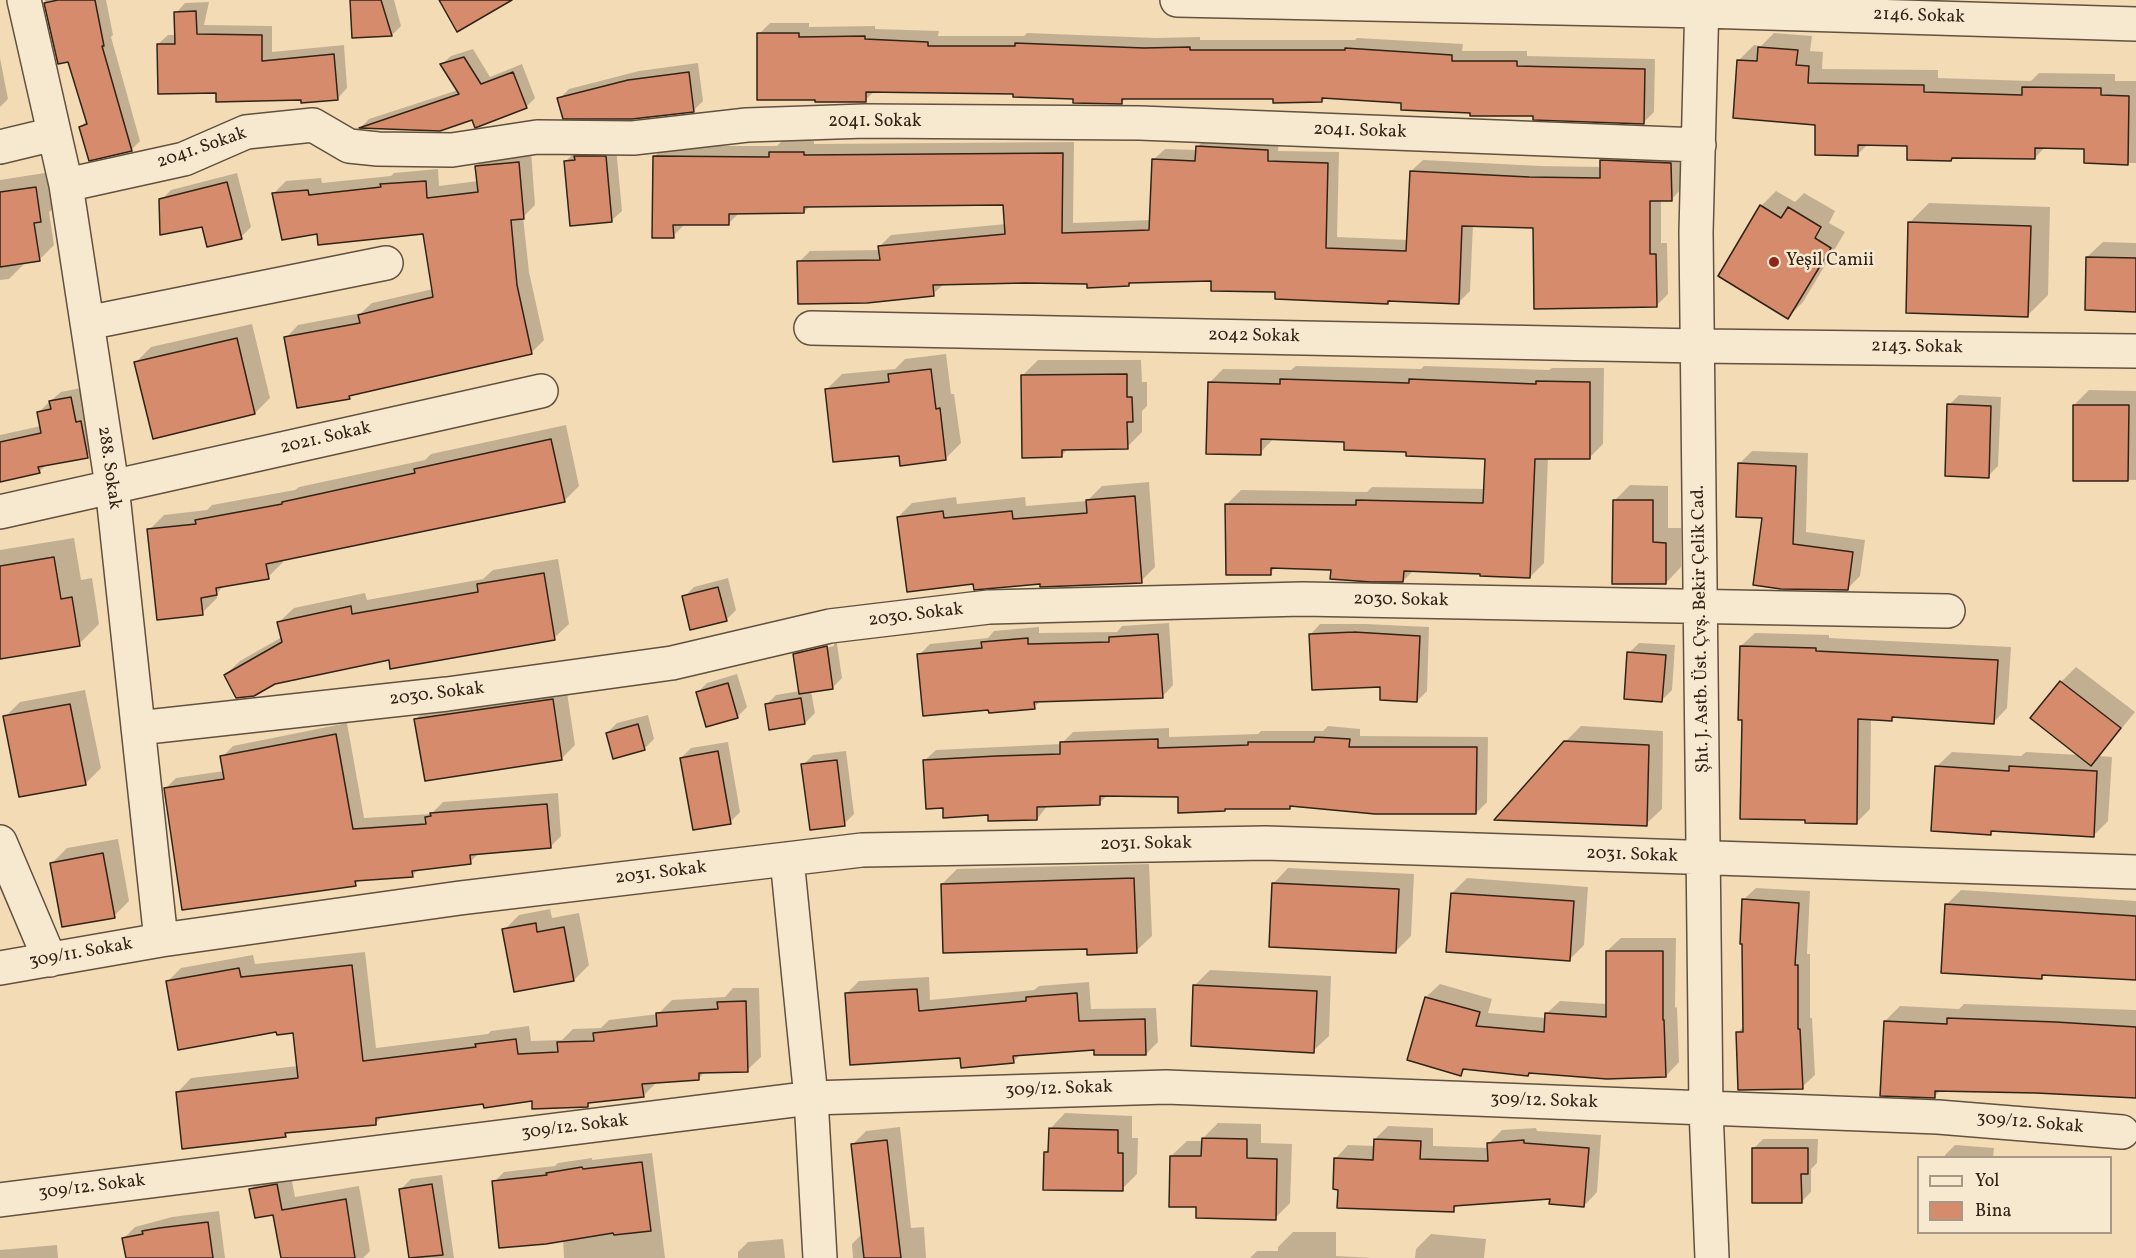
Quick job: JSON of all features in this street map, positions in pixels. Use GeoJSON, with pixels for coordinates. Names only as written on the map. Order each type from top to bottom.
{"type":"FeatureCollection","features":[{"type":"Feature","properties":{"kind":"street","name":"2146. Sokak"},"geometry":{"type":"LineString","coordinates":[[1177,0],[1702,5],[2136,24]]}},
{"type":"Feature","properties":{"kind":"street","name":"288. Sokak"},"geometry":{"type":"LineString","coordinates":[[16,3],[54,134],[66,185],[112,486],[161,940]]}},
{"type":"Feature","properties":{"kind":"street","name":"Şht. J. Astb. Üst. Çvş. Bekir Çelik Cad."},"geometry":{"type":"LineString","coordinates":[[1702,5],[1696,232],[1706,1109],[1712,1258]]}},
{"type":"Feature","properties":{"kind":"street","name":"2041. Sokak"},"geometry":{"type":"LineString","coordinates":[[66,185],[183,159],[246,132],[313,125],[349,146],[378,149],[452,150],[537,137],[633,138],[747,124],[865,121],[973,124],[1140,123],[1699,145]]}},
{"type":"Feature","properties":{"kind":"street"},"geometry":{"type":"LineString","coordinates":[[0,147],[54,134]]}},
{"type":"Feature","properties":{"kind":"street"},"geometry":{"type":"LineString","coordinates":[[87,323],[386,264]]}},
{"type":"Feature","properties":{"kind":"street","name":"2042 Sokak"},"geometry":{"type":"LineString","coordinates":[[811,328],[1698,346]]}},
{"type":"Feature","properties":{"kind":"street","name":"2143. Sokak"},"geometry":{"type":"LineString","coordinates":[[1698,346],[2136,351]]}},
{"type":"Feature","properties":{"kind":"street","name":"2021. Sokak"},"geometry":{"type":"LineString","coordinates":[[0,512],[541,391]]}},
{"type":"Feature","properties":{"kind":"street","name":"2030. Sokak"},"geometry":{"type":"LineString","coordinates":[[138,728],[447,694],[672,663],[830,626],[989,607],[1302,599],[1948,611]]}},
{"type":"Feature","properties":{"kind":"street"},"geometry":{"type":"LineString","coordinates":[[0,842],[50,960]]}},
{"type":"Feature","properties":{"kind":"street","name":"2031. Sokak"},"geometry":{"type":"LineString","coordinates":[[161,940],[460,898],[862,850],[1266,843],[2136,872]]}},
{"type":"Feature","properties":{"kind":"street"},"geometry":{"type":"LineString","coordinates":[[788,859],[811,1098],[820,1258]]}},
{"type":"Feature","properties":{"kind":"street","name":"309/11. Sokak"},"geometry":{"type":"LineString","coordinates":[[0,968],[161,940]]}},
{"type":"Feature","properties":{"kind":"street","name":"309/12. Sokak"},"geometry":{"type":"LineString","coordinates":[[0,1200],[811,1098],[1166,1087],[1938,1117],[2122,1132]]}},
{"type":"Feature","properties":{"kind":"building"},"geometry":{"type":"Polygon","coordinates":[[[58,0],[95,0],[104,46],[102,46],[132,151],[89,161],[79,127],[87,124],[68,62],[58,64],[44,3],[58,0]]]}},
{"type":"Feature","properties":{"kind":"building"},"geometry":{"type":"Polygon","coordinates":[[[350,0],[381,0],[392,36],[352,38],[350,0]]]}},
{"type":"Feature","properties":{"kind":"building"},"geometry":{"type":"Polygon","coordinates":[[[439,0],[512,0],[457,32],[439,0]]]}},
{"type":"Feature","properties":{"kind":"building"},"geometry":{"type":"Polygon","coordinates":[[[196,11],[197,34],[262,35],[262,61],[334,54],[338,100],[301,103],[301,100],[216,102],[216,93],[158,94],[157,44],[175,44],[174,12],[196,11]]]}},
{"type":"Feature","properties":{"kind":"building"},"geometry":{"type":"Polygon","coordinates":[[[757,33],[799,33],[799,37],[865,36],[865,39],[928,42],[928,46],[1015,46],[1015,43],[1144,48],[1190,47],[1190,50],[1345,50],[1345,48],[1452,55],[1452,61],[1517,61],[1517,66],[1645,69],[1644,124],[1533,120],[1533,116],[1470,116],[1470,113],[1401,110],[1401,103],[1322,98],[1322,102],[1273,103],[1273,99],[1122,99],[1122,104],[1073,103],[1073,99],[1013,97],[1013,94],[866,92],[866,102],[757,100],[757,33]]]}},
{"type":"Feature","properties":{"kind":"building"},"geometry":{"type":"Polygon","coordinates":[[[1758,47],[1798,50],[1796,65],[1809,66],[1808,83],[1924,85],[1924,92],[2022,95],[2022,87],[2101,88],[2101,95],[2129,96],[2128,165],[2084,163],[2084,149],[2035,148],[2035,159],[1952,158],[1951,161],[1907,160],[1907,146],[1858,145],[1858,156],[1815,155],[1815,125],[1733,118],[1737,60],[1757,61],[1758,47]]]}},
{"type":"Feature","properties":{"kind":"building"},"geometry":{"type":"Polygon","coordinates":[[[464,57],[481,84],[513,72],[527,108],[475,128],[472,120],[440,131],[359,128],[459,94],[440,64],[464,57]]]}},
{"type":"Feature","properties":{"kind":"building"},"geometry":{"type":"Polygon","coordinates":[[[689,72],[694,112],[632,119],[563,119],[557,98],[628,80],[689,72]]]}},
{"type":"Feature","properties":{"kind":"building"},"geometry":{"type":"Polygon","coordinates":[[[1196,146],[1268,150],[1268,161],[1328,163],[1326,248],[1406,251],[1410,171],[1600,178],[1600,160],[1671,163],[1672,201],[1650,201],[1650,254],[1656,254],[1657,307],[1534,309],[1533,228],[1462,226],[1459,304],[1388,301],[1388,304],[1275,299],[1275,292],[1211,291],[1211,281],[1129,283],[1129,286],[1087,288],[1087,284],[933,285],[934,296],[867,303],[798,304],[797,261],[880,260],[878,246],[1005,234],[1003,205],[804,207],[804,213],[729,214],[729,225],[673,225],[674,238],[652,238],[653,156],[769,157],[769,152],[804,152],[804,155],[1063,153],[1062,233],[1149,230],[1152,159],[1195,161],[1196,146]]]}},
{"type":"Feature","properties":{"kind":"building"},"geometry":{"type":"Polygon","coordinates":[[[574,156],[606,156],[612,222],[570,226],[564,161],[575,160],[574,156]]]}},
{"type":"Feature","properties":{"kind":"building"},"geometry":{"type":"Polygon","coordinates":[[[519,162],[524,219],[511,220],[517,285],[532,354],[349,396],[350,399],[297,408],[284,337],[360,323],[358,315],[433,297],[423,234],[318,245],[317,234],[282,240],[272,193],[308,190],[309,195],[381,187],[380,184],[426,181],[427,198],[478,192],[475,166],[519,162]]]}},
{"type":"Feature","properties":{"kind":"building"},"geometry":{"type":"Polygon","coordinates":[[[227,182],[242,239],[207,247],[202,227],[160,235],[159,199],[227,182]]]}},
{"type":"Feature","properties":{"kind":"building"},"geometry":{"type":"Polygon","coordinates":[[[36,187],[41,222],[34,223],[40,261],[0,267],[0,192],[36,187]]]}},
{"type":"Feature","properties":{"kind":"building","name":"Yeşil Camii"},"geometry":{"type":"Polygon","coordinates":[[[1760,205],[1781,218],[1788,207],[1821,227],[1815,238],[1831,248],[1788,319],[1718,276],[1760,205]]]}},
{"type":"Feature","properties":{"kind":"building"},"geometry":{"type":"Polygon","coordinates":[[[1908,222],[2031,226],[2028,317],[1906,313],[1908,222]]]}},
{"type":"Feature","properties":{"kind":"building"},"geometry":{"type":"Polygon","coordinates":[[[2086,257],[2136,258],[2136,312],[2085,310],[2086,257]]]}},
{"type":"Feature","properties":{"kind":"building"},"geometry":{"type":"Polygon","coordinates":[[[237,338],[255,414],[153,439],[134,362],[237,338]]]}},
{"type":"Feature","properties":{"kind":"building"},"geometry":{"type":"Polygon","coordinates":[[[931,369],[936,409],[940,408],[946,460],[900,466],[899,456],[833,462],[825,389],[889,382],[888,374],[931,369]]]}},
{"type":"Feature","properties":{"kind":"building"},"geometry":{"type":"Polygon","coordinates":[[[1127,374],[1127,397],[1132,397],[1133,422],[1127,422],[1128,449],[1062,450],[1062,457],[1022,458],[1021,375],[1127,374]]]}},
{"type":"Feature","properties":{"kind":"building"},"geometry":{"type":"Polygon","coordinates":[[[1280,379],[1409,383],[1409,379],[1536,384],[1536,381],[1590,382],[1590,459],[1535,459],[1530,578],[1404,571],[1403,582],[1371,582],[1330,579],[1331,570],[1271,568],[1271,575],[1226,575],[1225,504],[1356,505],[1356,500],[1483,503],[1485,459],[1406,456],[1406,452],[1344,450],[1344,442],[1261,439],[1261,455],[1206,454],[1208,382],[1280,384],[1280,379]]]}},
{"type":"Feature","properties":{"kind":"building"},"geometry":{"type":"Polygon","coordinates":[[[71,397],[76,422],[81,421],[88,458],[38,467],[40,473],[0,482],[0,442],[41,433],[37,412],[51,409],[49,401],[71,397]]]}},
{"type":"Feature","properties":{"kind":"building"},"geometry":{"type":"Polygon","coordinates":[[[1947,404],[1991,406],[1989,478],[1945,476],[1947,404]]]}},
{"type":"Feature","properties":{"kind":"building"},"geometry":{"type":"Polygon","coordinates":[[[2073,405],[2129,405],[2128,481],[2073,481],[2073,405]]]}},
{"type":"Feature","properties":{"kind":"building"},"geometry":{"type":"Polygon","coordinates":[[[551,439],[565,502],[266,564],[269,579],[216,588],[217,595],[201,598],[203,615],[157,620],[147,529],[196,524],[195,520],[282,504],[282,502],[415,473],[414,469],[551,439]]]}},
{"type":"Feature","properties":{"kind":"building"},"geometry":{"type":"Polygon","coordinates":[[[1738,463],[1796,466],[1793,544],[1853,552],[1848,590],[1781,589],[1753,585],[1762,518],[1736,517],[1738,463]]]}},
{"type":"Feature","properties":{"kind":"building"},"geometry":{"type":"Polygon","coordinates":[[[1135,496],[1142,583],[1040,587],[1040,584],[974,590],[973,584],[907,592],[897,517],[943,511],[944,518],[1012,511],[1013,519],[1087,513],[1086,500],[1135,496]]]}},
{"type":"Feature","properties":{"kind":"building"},"geometry":{"type":"Polygon","coordinates":[[[1613,500],[1653,500],[1653,542],[1666,543],[1666,584],[1612,584],[1613,500]]]}},
{"type":"Feature","properties":{"kind":"building"},"geometry":{"type":"Polygon","coordinates":[[[54,557],[61,599],[72,597],[80,646],[0,659],[0,566],[54,557]]]}},
{"type":"Feature","properties":{"kind":"building"},"geometry":{"type":"Polygon","coordinates":[[[544,573],[555,640],[390,669],[389,660],[275,684],[254,696],[236,698],[224,675],[282,642],[277,622],[351,606],[352,614],[478,592],[477,584],[544,573]]]}},
{"type":"Feature","properties":{"kind":"building"},"geometry":{"type":"Polygon","coordinates":[[[718,587],[727,621],[690,630],[682,596],[718,587]]]}},
{"type":"Feature","properties":{"kind":"building"},"geometry":{"type":"Polygon","coordinates":[[[1354,632],[1420,636],[1417,702],[1380,700],[1380,687],[1312,690],[1309,634],[1354,632]]]}},
{"type":"Feature","properties":{"kind":"building"},"geometry":{"type":"Polygon","coordinates":[[[1158,634],[1163,698],[1034,702],[1035,709],[989,713],[988,710],[923,716],[917,654],[982,648],[981,642],[1028,638],[1028,644],[1109,642],[1109,637],[1158,634]]]}},
{"type":"Feature","properties":{"kind":"building"},"geometry":{"type":"Polygon","coordinates":[[[827,646],[833,689],[799,694],[793,654],[827,646]]]}},
{"type":"Feature","properties":{"kind":"building"},"geometry":{"type":"Polygon","coordinates":[[[1740,646],[1816,648],[1816,651],[1998,660],[1994,724],[1892,717],[1892,721],[1858,719],[1857,824],[1740,819],[1742,720],[1738,720],[1740,646]]]}},
{"type":"Feature","properties":{"kind":"building"},"geometry":{"type":"Polygon","coordinates":[[[1627,652],[1666,655],[1662,702],[1624,699],[1627,652]]]}},
{"type":"Feature","properties":{"kind":"building"},"geometry":{"type":"Polygon","coordinates":[[[2060,681],[2121,728],[2091,766],[2030,718],[2060,681]]]}},
{"type":"Feature","properties":{"kind":"building"},"geometry":{"type":"Polygon","coordinates":[[[728,683],[738,718],[706,727],[696,692],[728,683]]]}},
{"type":"Feature","properties":{"kind":"building"},"geometry":{"type":"Polygon","coordinates":[[[801,698],[805,724],[769,730],[765,704],[801,698]]]}},
{"type":"Feature","properties":{"kind":"building"},"geometry":{"type":"Polygon","coordinates":[[[553,699],[562,760],[425,781],[414,719],[553,699]]]}},
{"type":"Feature","properties":{"kind":"building"},"geometry":{"type":"Polygon","coordinates":[[[70,704],[86,785],[19,797],[3,716],[70,704]]]}},
{"type":"Feature","properties":{"kind":"building"},"geometry":{"type":"Polygon","coordinates":[[[638,724],[645,750],[613,759],[606,733],[638,724]]]}},
{"type":"Feature","properties":{"kind":"building"},"geometry":{"type":"Polygon","coordinates":[[[336,734],[353,829],[426,824],[425,817],[431,816],[430,813],[547,804],[551,848],[470,855],[471,864],[412,871],[413,877],[355,881],[356,886],[182,910],[164,788],[224,779],[220,756],[336,734]]]}},
{"type":"Feature","properties":{"kind":"building"},"geometry":{"type":"Polygon","coordinates":[[[1315,737],[1350,739],[1349,747],[1477,747],[1476,814],[1375,814],[1290,806],[1290,809],[1225,809],[1225,811],[1178,813],[1178,797],[1100,796],[1100,805],[1037,807],[1037,820],[988,821],[988,815],[943,818],[943,808],[926,809],[923,760],[1060,754],[1060,742],[1158,739],[1158,748],[1248,745],[1248,742],[1314,742],[1315,737]]]}},
{"type":"Feature","properties":{"kind":"building"},"geometry":{"type":"Polygon","coordinates":[[[1564,741],[1649,745],[1647,826],[1494,820],[1564,741]]]}},
{"type":"Feature","properties":{"kind":"building"},"geometry":{"type":"Polygon","coordinates":[[[718,751],[731,824],[693,830],[680,758],[718,751]]]}},
{"type":"Feature","properties":{"kind":"building"},"geometry":{"type":"Polygon","coordinates":[[[837,760],[845,826],[810,830],[801,764],[837,760]]]}},
{"type":"Feature","properties":{"kind":"building"},"geometry":{"type":"Polygon","coordinates":[[[1935,766],[2009,771],[2009,766],[2097,771],[2094,837],[1991,831],[1991,835],[1931,831],[1935,766]]]}},
{"type":"Feature","properties":{"kind":"building"},"geometry":{"type":"Polygon","coordinates":[[[103,853],[115,918],[62,927],[50,863],[103,853]]]}},
{"type":"Feature","properties":{"kind":"building"},"geometry":{"type":"Polygon","coordinates":[[[1134,878],[1137,953],[1087,955],[1087,949],[943,953],[941,884],[1134,878]]]}},
{"type":"Feature","properties":{"kind":"building"},"geometry":{"type":"Polygon","coordinates":[[[1272,883],[1399,889],[1396,953],[1269,947],[1272,883]]]}},
{"type":"Feature","properties":{"kind":"building"},"geometry":{"type":"Polygon","coordinates":[[[1451,893],[1574,901],[1570,961],[1446,952],[1451,893]]]}},
{"type":"Feature","properties":{"kind":"building"},"geometry":{"type":"Polygon","coordinates":[[[1742,899],[1799,903],[1795,965],[1798,965],[1798,1029],[1800,1029],[1803,1089],[1738,1090],[1736,1032],[1743,1032],[1742,944],[1740,944],[1742,899]]]}},
{"type":"Feature","properties":{"kind":"building"},"geometry":{"type":"Polygon","coordinates":[[[1945,904],[2136,916],[2136,980],[2042,975],[2042,979],[1941,973],[1945,904]]]}},
{"type":"Feature","properties":{"kind":"building"},"geometry":{"type":"Polygon","coordinates":[[[536,923],[537,932],[564,927],[574,981],[514,992],[502,929],[536,923]]]}},
{"type":"Feature","properties":{"kind":"building"},"geometry":{"type":"Polygon","coordinates":[[[1606,951],[1663,951],[1666,1077],[1607,1079],[1529,1073],[1528,1076],[1463,1069],[1461,1076],[1407,1060],[1425,997],[1480,1012],[1476,1026],[1544,1032],[1545,1013],[1606,1017],[1606,951]]]}},
{"type":"Feature","properties":{"kind":"building"},"geometry":{"type":"Polygon","coordinates":[[[352,965],[363,1061],[476,1047],[475,1044],[516,1039],[518,1054],[558,1052],[557,1042],[594,1041],[593,1033],[657,1026],[656,1013],[718,1009],[717,1002],[746,1001],[748,1072],[699,1073],[699,1080],[642,1084],[644,1097],[588,1103],[588,1107],[532,1109],[532,1101],[484,1108],[483,1104],[376,1118],[376,1125],[285,1133],[286,1137],[182,1149],[176,1092],[298,1078],[293,1033],[277,1035],[276,1032],[178,1050],[166,981],[239,968],[241,977],[352,965]]]}},
{"type":"Feature","properties":{"kind":"building"},"geometry":{"type":"Polygon","coordinates":[[[1193,985],[1317,991],[1314,1053],[1191,1046],[1193,985]]]}},
{"type":"Feature","properties":{"kind":"building"},"geometry":{"type":"Polygon","coordinates":[[[917,989],[919,1011],[1026,1001],[1026,997],[1077,993],[1079,1021],[1145,1019],[1146,1055],[1094,1055],[1094,1050],[1013,1056],[1014,1063],[961,1068],[960,1058],[850,1065],[845,993],[917,989]]]}},
{"type":"Feature","properties":{"kind":"building"},"geometry":{"type":"Polygon","coordinates":[[[1947,1018],[2136,1027],[2136,1098],[1935,1091],[1935,1098],[1880,1096],[1884,1021],[1947,1024],[1947,1018]]]}},
{"type":"Feature","properties":{"kind":"building"},"geometry":{"type":"Polygon","coordinates":[[[1049,1128],[1118,1130],[1118,1153],[1123,1153],[1123,1191],[1043,1190],[1044,1152],[1048,1152],[1049,1128]]]}},
{"type":"Feature","properties":{"kind":"building"},"geometry":{"type":"Polygon","coordinates":[[[1202,1138],[1247,1139],[1247,1158],[1277,1159],[1276,1220],[1196,1218],[1196,1207],[1169,1207],[1170,1156],[1201,1156],[1202,1138]]]}},
{"type":"Feature","properties":{"kind":"building"},"geometry":{"type":"Polygon","coordinates":[[[1374,1139],[1421,1141],[1420,1159],[1488,1161],[1487,1143],[1524,1140],[1524,1143],[1589,1148],[1584,1207],[1549,1204],[1550,1199],[1454,1206],[1454,1212],[1337,1208],[1338,1190],[1333,1189],[1334,1158],[1373,1160],[1374,1139]]]}},
{"type":"Feature","properties":{"kind":"building"},"geometry":{"type":"Polygon","coordinates":[[[887,1140],[901,1258],[864,1258],[851,1144],[887,1140]]]}},
{"type":"Feature","properties":{"kind":"building"},"geometry":{"type":"Polygon","coordinates":[[[1752,1148],[1808,1148],[1808,1174],[1801,1174],[1802,1203],[1752,1203],[1752,1148]]]}},
{"type":"Feature","properties":{"kind":"building"},"geometry":{"type":"Polygon","coordinates":[[[642,1162],[651,1231],[614,1235],[613,1233],[546,1244],[499,1248],[492,1181],[547,1175],[546,1173],[582,1167],[583,1169],[642,1162]]]}},
{"type":"Feature","properties":{"kind":"building"},"geometry":{"type":"Polygon","coordinates":[[[277,1184],[282,1210],[346,1199],[355,1258],[281,1258],[273,1215],[255,1218],[249,1189],[277,1184]]]}},
{"type":"Feature","properties":{"kind":"building"},"geometry":{"type":"Polygon","coordinates":[[[432,1184],[443,1255],[409,1258],[399,1189],[432,1184]]]}},
{"type":"Feature","properties":{"kind":"building"},"geometry":{"type":"Polygon","coordinates":[[[208,1222],[213,1258],[126,1258],[122,1238],[143,1234],[142,1231],[208,1222]]]}},
{"type":"Feature","properties":{"kind":"place","name":"Yeşil Camii"},"geometry":{"type":"Point","coordinates":[1774,262]}}]}
